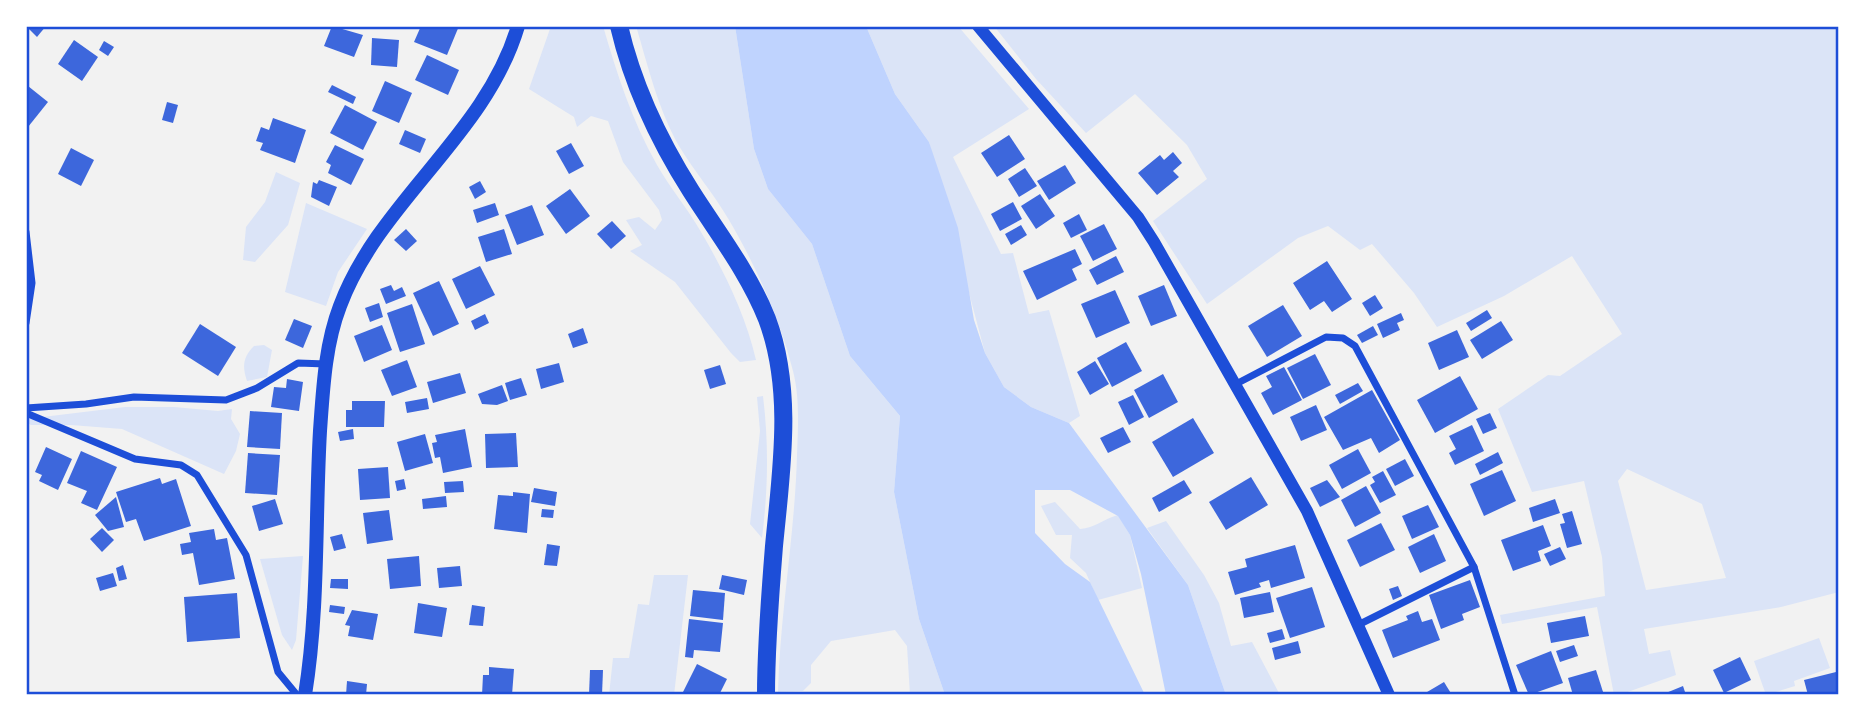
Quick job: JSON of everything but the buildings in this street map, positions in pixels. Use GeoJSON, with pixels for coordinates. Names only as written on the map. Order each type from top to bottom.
{"type":"FeatureCollection","features":[{"type":"Feature","properties":{"kind":"main road"},"geometry":{"type":"LineString","coordinates":[[305,695],[326,364],[340,306],[359,266],[386,224],[460,131],[493,82],[518,26]]}},
{"type":"Feature","properties":{"kind":"main road"},"geometry":{"type":"LineString","coordinates":[[619,26],[635,83],[653,125],[750,285],[767,320],[775,351],[782,399],[783,439],[768,616],[766,695]]}},
{"type":"Feature","properties":{"kind":"street"},"geometry":{"type":"LineString","coordinates":[[978,26],[1138,217],[1307,511],[1389,695]]}},
{"type":"Feature","properties":{"kind":"street"},"geometry":{"type":"LineString","coordinates":[[26,232],[32,283],[26,323]]}},
{"type":"Feature","properties":{"kind":"street"},"geometry":{"type":"LineString","coordinates":[[1236,384],[1320,338],[1331,335],[1350,341],[1363,357],[1474,567],[1516,695]]}},
{"type":"Feature","properties":{"kind":"street"},"geometry":{"type":"LineString","coordinates":[[26,410],[134,397],[226,400],[257,388],[298,363],[326,364]]}},
{"type":"Feature","properties":{"kind":"street"},"geometry":{"type":"LineString","coordinates":[[26,410],[135,459],[181,465],[197,475],[246,555],[278,672],[297,695]]}},
{"type":"Feature","properties":{"kind":"street"},"geometry":{"type":"LineString","coordinates":[[1358,625],[1474,567]]}},
{"type":"Feature","properties":{"kind":"shaded area"},"geometry":{"type":"Polygon","coordinates":[[[551,26],[603,26],[640,131],[657,165],[696,223],[718,262],[740,310],[756,360],[740,362],[675,282],[630,251],[642,245],[626,220],[639,217],[655,230],[662,220],[659,210],[623,162],[608,121],[591,116],[577,127],[574,117],[529,89],[551,26]]]}},
{"type":"Feature","properties":{"kind":"shaded area"},"geometry":{"type":"Polygon","coordinates":[[[636,26],[735,26],[754,149],[768,189],[812,244],[850,356],[900,416],[894,492],[919,619],[945,695],[910,695],[907,646],[895,630],[831,641],[811,665],[811,683],[803,691],[778,692],[796,485],[798,413],[795,381],[774,312],[749,256],[723,210],[685,155],[665,117],[636,26]]]}},
{"type":"Feature","properties":{"kind":"shaded area"},"geometry":{"type":"Polygon","coordinates":[[[866,26],[958,26],[1029,109],[953,157],[1001,254],[1013,253],[1029,314],[1049,310],[1080,416],[1069,423],[1031,407],[1004,387],[985,353],[929,142],[895,94],[866,26]]]}},
{"type":"Feature","properties":{"kind":"shaded area"},"geometry":{"type":"Polygon","coordinates":[[[994,26],[1839,26],[1839,592],[1781,607],[1644,629],[1649,654],[1670,650],[1676,675],[1619,695],[1614,695],[1597,607],[1502,624],[1500,615],[1605,596],[1602,557],[1584,481],[1532,492],[1498,409],[1548,375],[1560,376],[1622,334],[1572,256],[1504,296],[1437,327],[1414,293],[1372,244],[1360,250],[1328,226],[1298,238],[1207,304],[1153,221],[1207,179],[1187,145],[1135,94],[1086,133],[1036,79],[994,26]],[[1627,469],[1618,481],[1646,590],[1726,578],[1702,504],[1627,469]]]}},
{"type":"Feature","properties":{"kind":"shaded area"},"geometry":{"type":"Polygon","coordinates":[[[276,172],[300,183],[288,225],[255,262],[243,260],[246,227],[265,202],[276,172]]]}},
{"type":"Feature","properties":{"kind":"shaded area"},"geometry":{"type":"Polygon","coordinates":[[[306,203],[367,229],[338,272],[326,306],[285,292],[306,203]]]}},
{"type":"Feature","properties":{"kind":"shaded area"},"geometry":{"type":"Polygon","coordinates":[[[264,345],[272,350],[267,377],[247,381],[244,371],[246,358],[254,346],[264,345]]]}},
{"type":"Feature","properties":{"kind":"shaded area"},"geometry":{"type":"Polygon","coordinates":[[[763,396],[767,467],[762,538],[750,524],[760,431],[757,397],[763,396]]]}},
{"type":"Feature","properties":{"kind":"shaded area"},"geometry":{"type":"Polygon","coordinates":[[[125,407],[174,407],[218,411],[232,409],[231,419],[240,434],[236,451],[224,474],[122,429],[31,425],[26,422],[26,419],[125,407]]]}},
{"type":"Feature","properties":{"kind":"shaded area"},"geometry":{"type":"Polygon","coordinates":[[[1055,502],[1080,529],[1118,515],[1130,535],[1142,588],[1098,600],[1086,573],[1070,558],[1072,535],[1056,535],[1041,506],[1055,502]]]}},
{"type":"Feature","properties":{"kind":"shaded area"},"geometry":{"type":"Polygon","coordinates":[[[1166,521],[1204,575],[1219,603],[1231,646],[1252,642],[1280,695],[1226,695],[1188,585],[1147,528],[1166,521]]]}},
{"type":"Feature","properties":{"kind":"shaded area"},"geometry":{"type":"Polygon","coordinates":[[[303,556],[296,640],[292,650],[282,635],[260,559],[303,556]]]}},
{"type":"Feature","properties":{"kind":"shaded area"},"geometry":{"type":"Polygon","coordinates":[[[654,575],[688,575],[674,695],[609,695],[613,658],[629,658],[638,604],[649,605],[654,575]]]}},
{"type":"Feature","properties":{"kind":"shaded area"},"geometry":{"type":"Polygon","coordinates":[[[1819,638],[1830,668],[1794,681],[1795,686],[1766,695],[1754,661],[1819,638]]]}},
{"type":"Feature","properties":{"kind":"water"},"geometry":{"type":"Polygon","coordinates":[[[735,26],[866,26],[895,94],[929,142],[958,228],[974,320],[985,353],[1004,387],[1031,407],[1069,423],[1188,585],[1226,695],[1166,695],[1141,574],[1130,535],[1118,516],[1070,490],[1035,490],[1035,533],[1065,564],[1090,582],[1145,695],[945,695],[919,619],[894,492],[900,416],[850,356],[812,244],[768,189],[754,149],[735,26]]]}}]}
